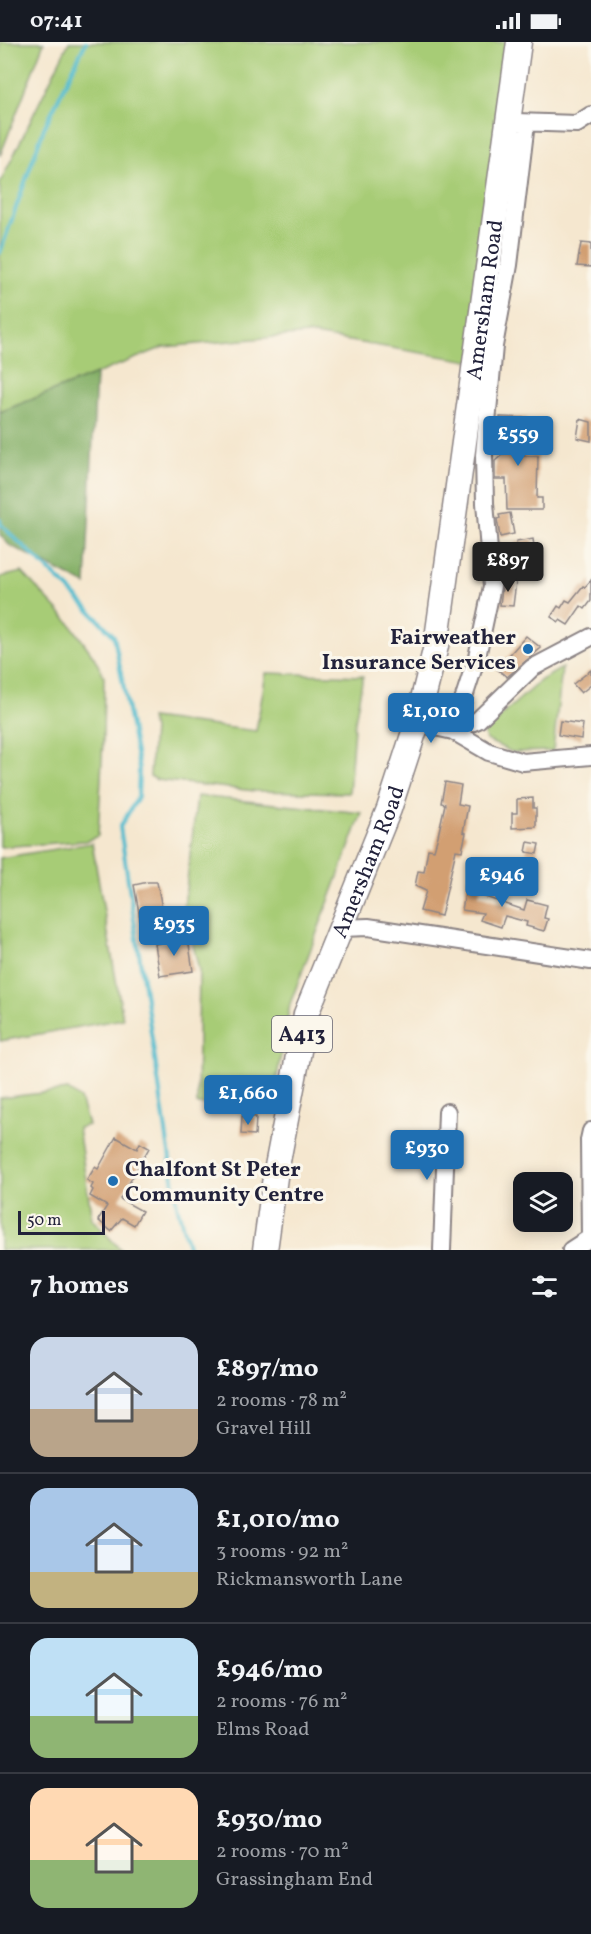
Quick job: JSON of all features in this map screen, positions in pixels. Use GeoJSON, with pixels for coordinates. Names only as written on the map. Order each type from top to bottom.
{"type":"FeatureCollection","features":[{"type":"Feature","properties":{"kind":"highway","name":"Amersham Road"},"geometry":{"type":"LineString","coordinates":[[265,1250],[275,1177],[306,1014],[389,809],[417,723],[436,646],[516,122],[519,42]]}},
{"type":"Feature","properties":{"kind":"street"},"geometry":{"type":"LineString","coordinates":[[453,731],[477,657],[492,586],[485,503],[484,455],[494,346],[509,265],[516,122],[577,123],[590,119]]}},
{"type":"Feature","properties":{"kind":"street"},"geometry":{"type":"LineString","coordinates":[[453,731],[478,720],[531,669],[591,638]]}},
{"type":"Feature","properties":{"kind":"street"},"geometry":{"type":"LineString","coordinates":[[417,723],[453,731],[489,753],[524,762],[591,756]]}},
{"type":"Feature","properties":{"kind":"street"},"geometry":{"type":"LineString","coordinates":[[342,928],[368,927],[591,961]]}},
{"type":"Feature","properties":{"kind":"street"},"geometry":{"type":"LineString","coordinates":[[442,1250],[447,1112]]}},
{"type":"Feature","properties":{"kind":"street"},"geometry":{"type":"LineString","coordinates":[[572,1250],[590,1237],[590,1137]]}},
{"type":"Feature","properties":{"kind":"green space"},"geometry":{"type":"Polygon","coordinates":[[[0,42],[44,42],[0,156],[0,42]]]}},
{"type":"Feature","properties":{"kind":"green space"},"geometry":{"type":"Polygon","coordinates":[[[69,42],[519,42],[475,362],[308,334],[164,347],[0,412],[0,183],[69,42]]]}},
{"type":"Feature","properties":{"kind":"green space"},"geometry":{"type":"Polygon","coordinates":[[[96,374],[86,585],[9,545],[0,535],[0,412],[96,374]]]}},
{"type":"Feature","properties":{"kind":"green space"},"geometry":{"type":"Polygon","coordinates":[[[22,572],[69,622],[94,657],[104,677],[98,836],[85,841],[0,847],[0,577],[22,572]]]}},
{"type":"Feature","properties":{"kind":"green space"},"geometry":{"type":"Polygon","coordinates":[[[562,668],[553,751],[512,752],[486,740],[484,734],[487,728],[541,680],[562,668]]]}},
{"type":"Feature","properties":{"kind":"green space"},"geometry":{"type":"Polygon","coordinates":[[[266,673],[363,676],[354,727],[349,793],[255,791],[157,780],[150,776],[153,729],[150,718],[256,731],[266,673]]]}},
{"type":"Feature","properties":{"kind":"green space"},"geometry":{"type":"Polygon","coordinates":[[[197,796],[362,813],[290,1004],[271,1111],[197,1104],[199,970],[184,907],[197,796]]]}},
{"type":"Feature","properties":{"kind":"green space"},"geometry":{"type":"Polygon","coordinates":[[[92,843],[123,1019],[0,1041],[0,858],[92,843]]]}},
{"type":"Feature","properties":{"kind":"green space"},"geometry":{"type":"Polygon","coordinates":[[[68,1090],[80,1099],[88,1125],[78,1128],[92,1219],[121,1250],[0,1250],[0,1098],[68,1090]]]}},
{"type":"Feature","properties":{"kind":"building"},"geometry":{"type":"Polygon","coordinates":[[[581,243],[591,244],[591,267],[577,266],[581,243]]]}},
{"type":"Feature","properties":{"kind":"building"},"geometry":{"type":"Polygon","coordinates":[[[500,417],[526,418],[524,456],[538,456],[537,498],[542,498],[542,510],[507,510],[506,479],[495,479],[495,461],[514,445],[499,444],[500,417]]]}},
{"type":"Feature","properties":{"kind":"building"},"geometry":{"type":"Polygon","coordinates":[[[580,419],[591,422],[591,441],[577,438],[580,419]]]}},
{"type":"Feature","properties":{"kind":"building"},"geometry":{"type":"Polygon","coordinates":[[[510,513],[514,534],[500,537],[497,519],[500,518],[499,515],[510,513]]]}},
{"type":"Feature","properties":{"kind":"building"},"geometry":{"type":"Polygon","coordinates":[[[533,539],[535,554],[531,555],[534,572],[521,574],[516,542],[533,539]]]}},
{"type":"Feature","properties":{"kind":"building"},"geometry":{"type":"Polygon","coordinates":[[[503,580],[516,582],[513,606],[500,605],[503,580]]]}},
{"type":"Feature","properties":{"kind":"building"},"geometry":{"type":"Polygon","coordinates":[[[591,580],[591,601],[585,609],[581,606],[568,625],[551,617],[558,606],[561,608],[566,600],[570,602],[591,580]]]}},
{"type":"Feature","properties":{"kind":"building"},"geometry":{"type":"Polygon","coordinates":[[[526,636],[541,648],[507,677],[497,669],[526,636]]]}},
{"type":"Feature","properties":{"kind":"building"},"geometry":{"type":"Polygon","coordinates":[[[591,670],[591,685],[581,693],[573,684],[591,670]]]}},
{"type":"Feature","properties":{"kind":"building"},"geometry":{"type":"Polygon","coordinates":[[[560,721],[583,724],[581,739],[558,735],[560,721]]]}},
{"type":"Feature","properties":{"kind":"building"},"geometry":{"type":"Polygon","coordinates":[[[445,782],[461,785],[458,804],[468,806],[462,851],[456,850],[441,916],[420,911],[426,891],[415,886],[418,871],[424,872],[428,849],[434,850],[445,804],[441,803],[445,782]]]}},
{"type":"Feature","properties":{"kind":"building"},"geometry":{"type":"Polygon","coordinates":[[[533,798],[533,808],[536,808],[536,827],[512,828],[512,813],[517,813],[517,799],[533,798]]]}},
{"type":"Feature","properties":{"kind":"building"},"geometry":{"type":"Polygon","coordinates":[[[528,842],[539,844],[537,854],[526,852],[528,842]]]}},
{"type":"Feature","properties":{"kind":"building"},"geometry":{"type":"Polygon","coordinates":[[[468,877],[483,881],[479,895],[524,910],[527,900],[547,905],[544,918],[548,919],[544,931],[526,926],[527,922],[505,916],[501,927],[480,920],[483,913],[462,910],[468,877]]]}},
{"type":"Feature","properties":{"kind":"building"},"geometry":{"type":"Polygon","coordinates":[[[157,882],[164,919],[141,924],[134,885],[157,882]]]}},
{"type":"Feature","properties":{"kind":"building"},"geometry":{"type":"Polygon","coordinates":[[[188,938],[193,971],[160,976],[155,944],[188,938]]]}},
{"type":"Feature","properties":{"kind":"building"},"geometry":{"type":"Polygon","coordinates":[[[242,1116],[256,1117],[255,1135],[241,1134],[242,1116]]]}},
{"type":"Feature","properties":{"kind":"building","name":"Chalfont St Peter Community Centre"},"geometry":{"type":"Polygon","coordinates":[[[116,1137],[137,1149],[140,1143],[149,1148],[120,1199],[142,1211],[134,1225],[122,1218],[111,1231],[98,1220],[107,1206],[90,1196],[93,1184],[87,1180],[95,1167],[98,1169],[116,1137]]]}},
{"type":"Feature","properties":{"kind":"waterway"},"geometry":{"type":"LineString","coordinates":[[0,253],[44,128],[86,42]]}},
{"type":"Feature","properties":{"kind":"waterway"},"geometry":{"type":"LineString","coordinates":[[0,520],[1,525],[71,591],[114,636],[139,769],[138,797],[120,827],[177,1205],[189,1250]]}},
{"type":"Feature","properties":{"kind":"place","name":"Fairweather Insurance Services"},"geometry":{"type":"Point","coordinates":[528,649]}},
{"type":"Feature","properties":{"kind":"place","name":"Chalfont St Peter Community Centre"},"geometry":{"type":"Point","coordinates":[113,1181]}}]}
